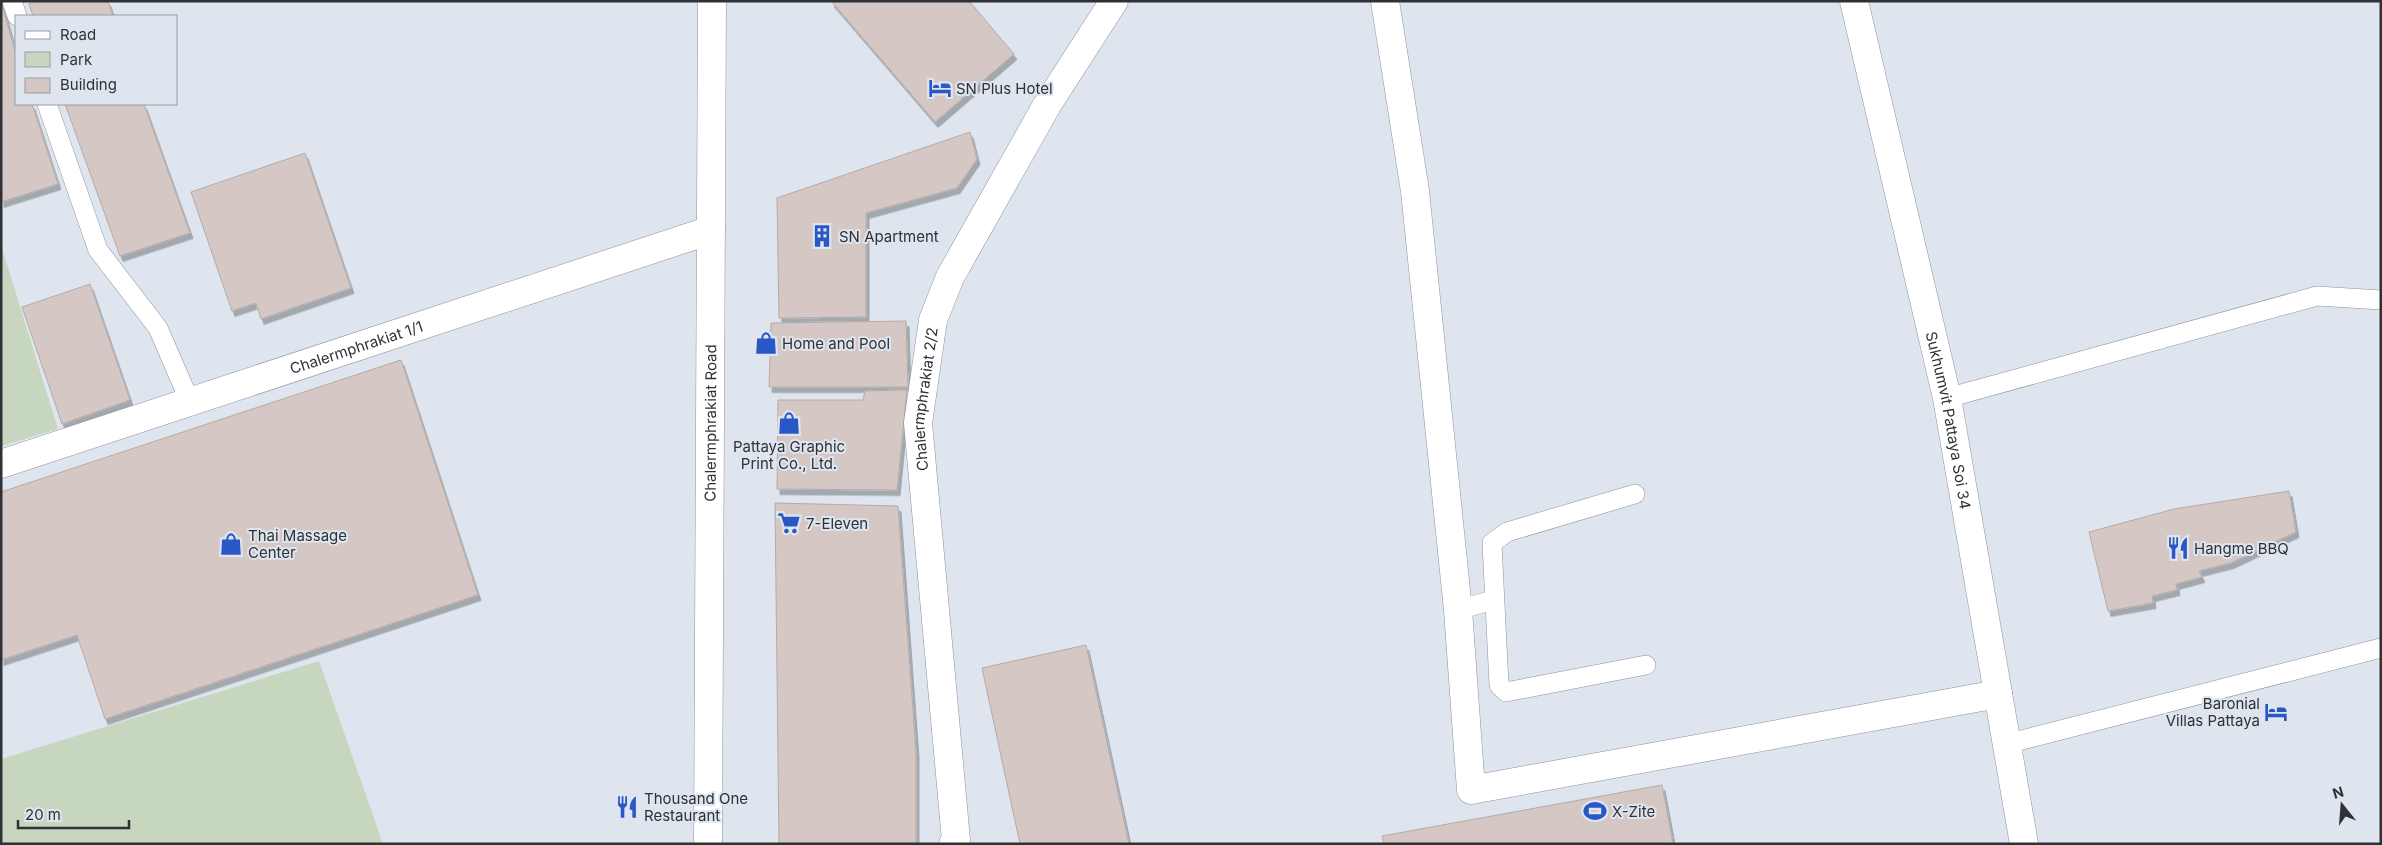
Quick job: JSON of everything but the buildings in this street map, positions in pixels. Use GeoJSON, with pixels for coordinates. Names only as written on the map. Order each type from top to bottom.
{"type":"FeatureCollection","features":[{"type":"Feature","properties":{"kind":"street","name":"Chalermphrakiat Road"},"geometry":{"type":"LineString","coordinates":[[708,844],[712,1]]}},
{"type":"Feature","properties":{"kind":"street","name":"Chalermphrakiat 2/2"},"geometry":{"type":"LineString","coordinates":[[955,842],[918,423],[933,320],[950,277],[969,242],[1047,105],[1114,1]]}},
{"type":"Feature","properties":{"kind":"street"},"geometry":{"type":"LineString","coordinates":[[1385,1],[1415,191],[1458,610],[1471,790],[1998,694]]}},
{"type":"Feature","properties":{"kind":"street","name":"Sukhumvit Pattaya Soi 34"},"geometry":{"type":"LineString","coordinates":[[1854,1],[1947,398],[2024,844]]}},
{"type":"Feature","properties":{"kind":"street","name":"Chalermphrakiat 1/1"},"geometry":{"type":"LineString","coordinates":[[1,464],[711,230]]}},
{"type":"Feature","properties":{"kind":"lane"},"geometry":{"type":"LineString","coordinates":[[12,1],[17,15]]}},
{"type":"Feature","properties":{"kind":"lane"},"geometry":{"type":"LineString","coordinates":[[47,105],[98,250],[158,328],[190,402]]}},
{"type":"Feature","properties":{"kind":"lane"},"geometry":{"type":"LineString","coordinates":[[1947,398],[2317,296],[2381,300]]}},
{"type":"Feature","properties":{"kind":"lane"},"geometry":{"type":"LineString","coordinates":[[1636,494],[1498,536],[1492,543],[1493,600],[1499,685],[1506,692],[1514,692],[1646,665]]}},
{"type":"Feature","properties":{"kind":"lane"},"geometry":{"type":"LineString","coordinates":[[1458,610],[1493,600]]}},
{"type":"Feature","properties":{"kind":"lane"},"geometry":{"type":"LineString","coordinates":[[2006,744],[2381,648]]}},
{"type":"Feature","properties":{"kind":"green space"},"geometry":{"type":"Polygon","coordinates":[[[1,245],[58,429],[1,446],[1,245]]]}},
{"type":"Feature","properties":{"kind":"green space"},"geometry":{"type":"Polygon","coordinates":[[[319,661],[383,844],[1,844],[1,759],[319,661]]]}},
{"type":"Feature","properties":{"kind":"place","name":"SN Plus Hotel"},"geometry":{"type":"Point","coordinates":[940,88]}},
{"type":"Feature","properties":{"kind":"place","name":"SN Apartment"},"geometry":{"type":"Point","coordinates":[822,236]}},
{"type":"Feature","properties":{"kind":"place","name":"Home and Pool"},"geometry":{"type":"Point","coordinates":[766,343]}},
{"type":"Feature","properties":{"kind":"place","name":"Pattaya Graphic Print Co., Ltd."},"geometry":{"type":"Point","coordinates":[789,423]}},
{"type":"Feature","properties":{"kind":"place","name":"7-Eleven"},"geometry":{"type":"Point","coordinates":[789,523]}},
{"type":"Feature","properties":{"kind":"place","name":"Thai Massage Center"},"geometry":{"type":"Point","coordinates":[231,544]}},
{"type":"Feature","properties":{"kind":"place","name":"Hangme BBQ"},"geometry":{"type":"Point","coordinates":[2178,548]}},
{"type":"Feature","properties":{"kind":"place","name":"Baronial Villas Pattaya"},"geometry":{"type":"Point","coordinates":[2276,712]}},
{"type":"Feature","properties":{"kind":"place","name":"Thousand One Restaurant"},"geometry":{"type":"Point","coordinates":[627,807]}},
{"type":"Feature","properties":{"kind":"place","name":"X-Zite"},"geometry":{"type":"Point","coordinates":[1595,811]}}]}
